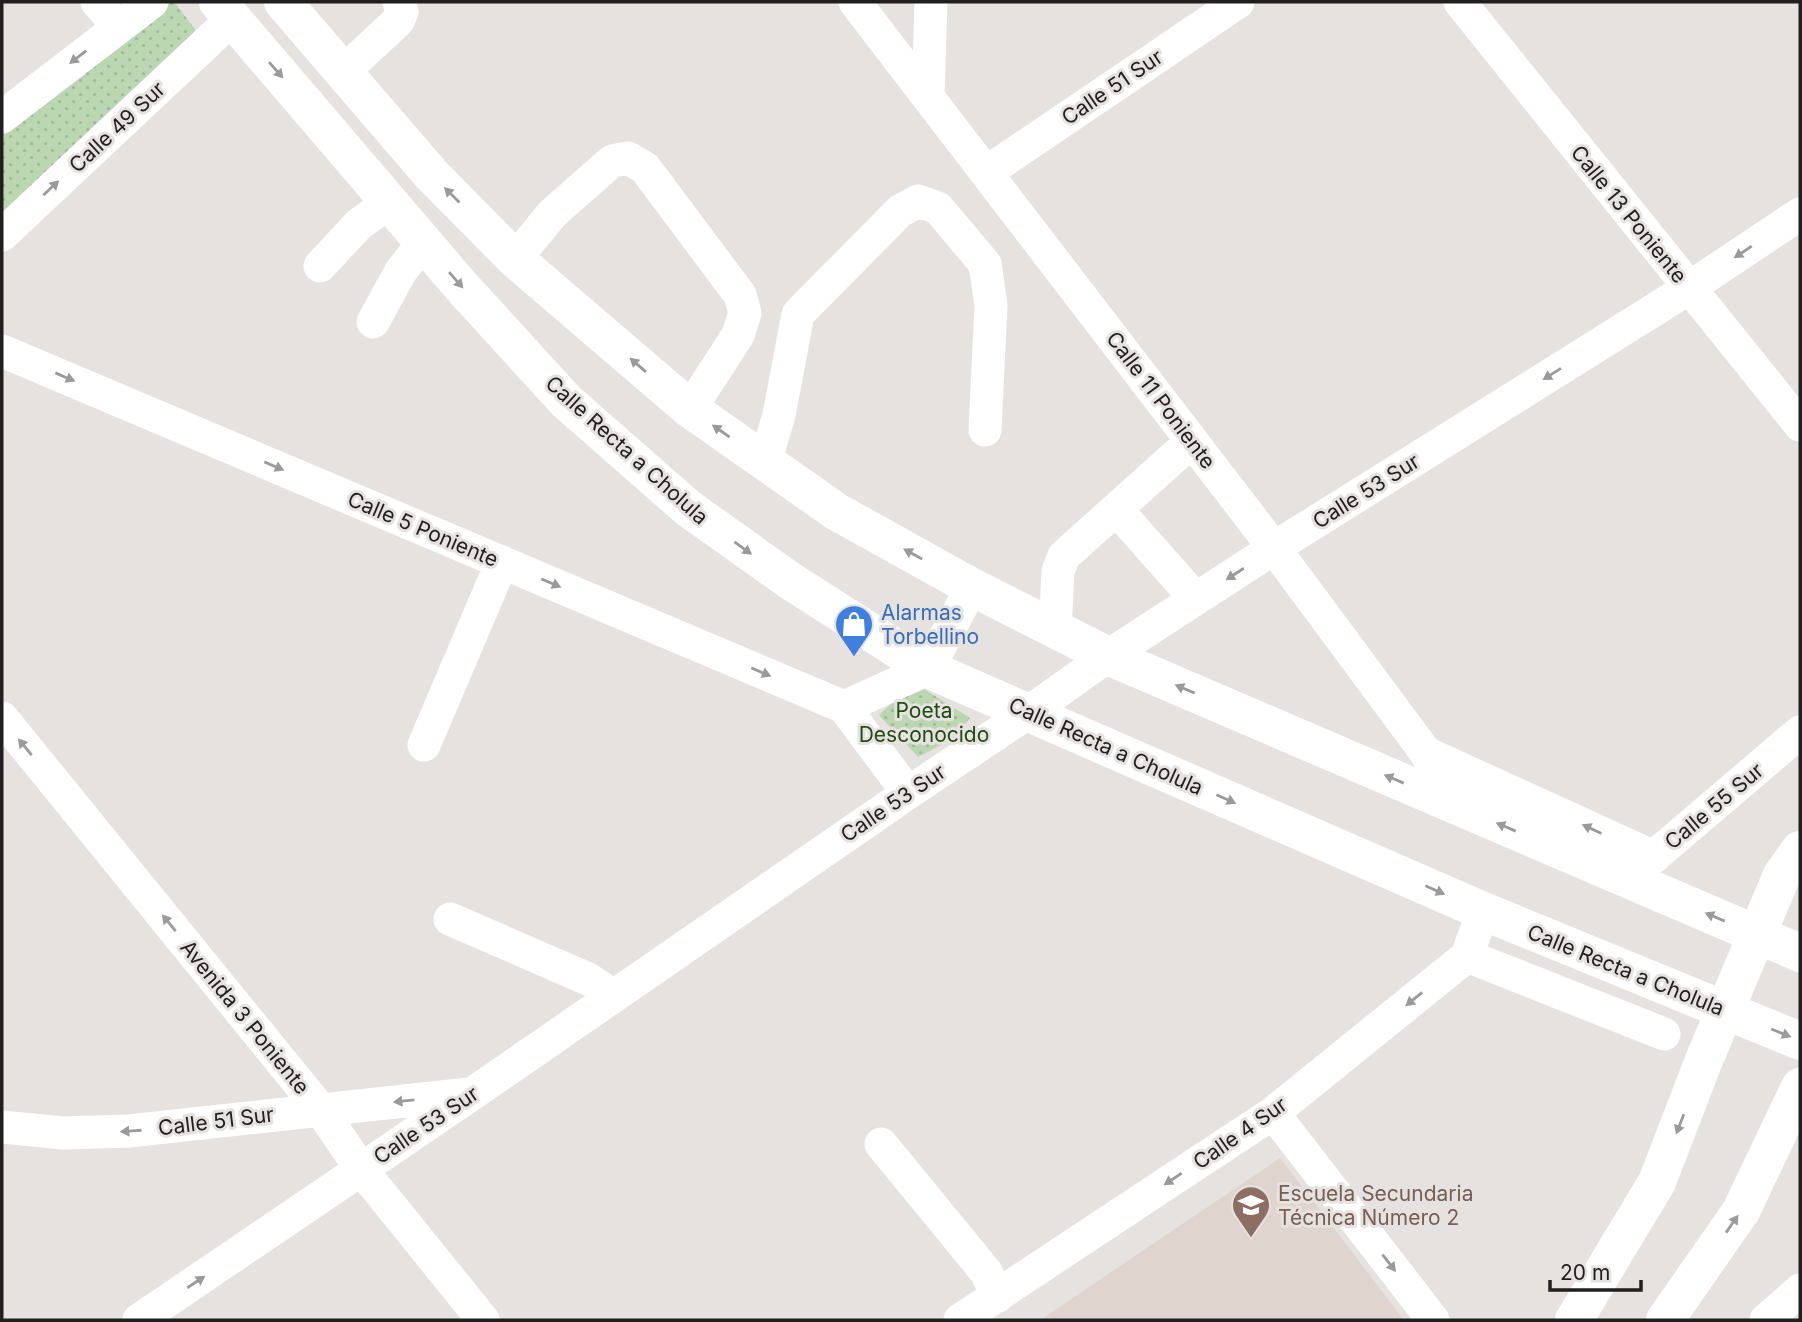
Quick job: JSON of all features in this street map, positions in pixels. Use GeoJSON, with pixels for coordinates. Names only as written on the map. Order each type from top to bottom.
{"type":"FeatureCollection","features":[{"type":"Feature","properties":{"kind":"main road"},"geometry":{"type":"LineString","coordinates":[[283,2],[431,174],[515,258],[690,409],[836,512],[1055,631],[1108,656],[1456,806],[1641,868],[1800,953]]}},
{"type":"Feature","properties":{"kind":"main road","name":"Calle Recta a Cholula"},"geometry":{"type":"LineString","coordinates":[[225,10],[424,242],[566,401],[688,508],[789,580],[928,669],[1483,911],[1800,1041]]}},
{"type":"Feature","properties":{"kind":"main road"},"geometry":{"type":"LineString","coordinates":[[1574,1320],[1657,1182],[1704,1060],[1791,862]]}},
{"type":"Feature","properties":{"kind":"main road"},"geometry":{"type":"LineString","coordinates":[[1665,1320],[1741,1210],[1797,1095]]}},
{"type":"Feature","properties":{"kind":"street"},"geometry":{"type":"LineString","coordinates":[[2,117],[107,14],[152,2]]}},
{"type":"Feature","properties":{"kind":"street"},"geometry":{"type":"LineString","coordinates":[[344,72],[398,21],[402,12],[399,2]]}},
{"type":"Feature","properties":{"kind":"street","name":"Calle 11 Poniente"},"geometry":{"type":"LineString","coordinates":[[855,2],[1274,548],[1426,753],[1456,806]]}},
{"type":"Feature","properties":{"kind":"street"},"geometry":{"type":"LineString","coordinates":[[928,96],[931,2]]}},
{"type":"Feature","properties":{"kind":"street","name":"Calle 51 Sur"},"geometry":{"type":"LineString","coordinates":[[987,172],[1238,2]]}},
{"type":"Feature","properties":{"kind":"street","name":"Calle 13 Poniente"},"geometry":{"type":"LineString","coordinates":[[1461,2],[1800,425]]}},
{"type":"Feature","properties":{"kind":"street","name":"Calle 49 Sur"},"geometry":{"type":"LineString","coordinates":[[2,235],[225,10]]}},
{"type":"Feature","properties":{"kind":"street"},"geometry":{"type":"LineString","coordinates":[[515,258],[552,214],[612,161],[628,158],[645,168],[740,295],[745,313],[738,335],[690,409]]}},
{"type":"Feature","properties":{"kind":"street"},"geometry":{"type":"LineString","coordinates":[[765,462],[779,415],[799,314],[900,211],[918,201],[938,208],[985,264],[991,305],[985,430]]}},
{"type":"Feature","properties":{"kind":"street"},"geometry":{"type":"LineString","coordinates":[[320,266],[359,224],[390,202]]}},
{"type":"Feature","properties":{"kind":"street","name":"Calle 53 Sur"},"geometry":{"type":"LineString","coordinates":[[139,1320],[1108,656],[1274,548],[1689,288],[1800,214]]}},
{"type":"Feature","properties":{"kind":"street"},"geometry":{"type":"LineString","coordinates":[[373,322],[401,271],[424,242]]}},
{"type":"Feature","properties":{"kind":"street","name":"Calle 5 Poniente"},"geometry":{"type":"LineString","coordinates":[[2,351],[844,707]]}},
{"type":"Feature","properties":{"kind":"street"},"geometry":{"type":"LineString","coordinates":[[1055,631],[1058,571],[1064,556],[1192,441]]}},
{"type":"Feature","properties":{"kind":"street"},"geometry":{"type":"LineString","coordinates":[[1116,509],[1196,600]]}},
{"type":"Feature","properties":{"kind":"street"},"geometry":{"type":"LineString","coordinates":[[424,745],[502,562]]}},
{"type":"Feature","properties":{"kind":"street"},"geometry":{"type":"LineString","coordinates":[[908,793],[844,707],[928,669],[972,587]]}},
{"type":"Feature","properties":{"kind":"street","name":"Avenida 3 Poniente"},"geometry":{"type":"LineString","coordinates":[[2,718],[320,1109],[361,1169],[483,1320]]}},
{"type":"Feature","properties":{"kind":"street","name":"Calle 55 Sur"},"geometry":{"type":"LineString","coordinates":[[1641,868],[1800,732]]}},
{"type":"Feature","properties":{"kind":"street"},"geometry":{"type":"LineString","coordinates":[[1426,753],[1641,868]]}},
{"type":"Feature","properties":{"kind":"street"},"geometry":{"type":"LineString","coordinates":[[1483,911],[1467,956],[1664,1034]]}},
{"type":"Feature","properties":{"kind":"street"},"geometry":{"type":"LineString","coordinates":[[450,919],[588,979],[614,996]]}},
{"type":"Feature","properties":{"kind":"street","name":"Calle 4 Sur"},"geometry":{"type":"LineString","coordinates":[[960,1320],[1273,1113],[1467,956]]}},
{"type":"Feature","properties":{"kind":"street","name":"Calle 51 Sur"},"geometry":{"type":"LineString","coordinates":[[2,1127],[63,1133],[129,1131],[472,1094]]}},
{"type":"Feature","properties":{"kind":"street"},"geometry":{"type":"LineString","coordinates":[[1273,1113],[1433,1320]]}},
{"type":"Feature","properties":{"kind":"street"},"geometry":{"type":"LineString","coordinates":[[881,1144],[986,1272],[998,1296]]}},
{"type":"Feature","properties":{"kind":"street"},"geometry":{"type":"LineString","coordinates":[[1766,1320],[1800,1290]]}},
{"type":"Feature","properties":{"kind":"shaded area","name":"Escuela Secundaria Técnica Número 2"},"geometry":{"type":"Polygon","coordinates":[[[1280,1158],[1404,1320],[1040,1320],[1280,1158]]]}},
{"type":"Feature","properties":{"kind":"green space"},"geometry":{"type":"Polygon","coordinates":[[[174,2],[198,33],[2,218],[2,135],[174,2]]]}},
{"type":"Feature","properties":{"kind":"green space","name":"Poeta Desconocido"},"geometry":{"type":"Polygon","coordinates":[[[924,689],[970,718],[953,739],[918,757],[879,715],[906,690],[924,689]]]}},
{"type":"Feature","properties":{"kind":"place","name":"Alarmas Torbellino"},"geometry":{"type":"Point","coordinates":[854,658]}},
{"type":"Feature","properties":{"kind":"place","name":"Escuela Secundaria Técnica Número 2"},"geometry":{"type":"Point","coordinates":[1251,1239]}}]}
